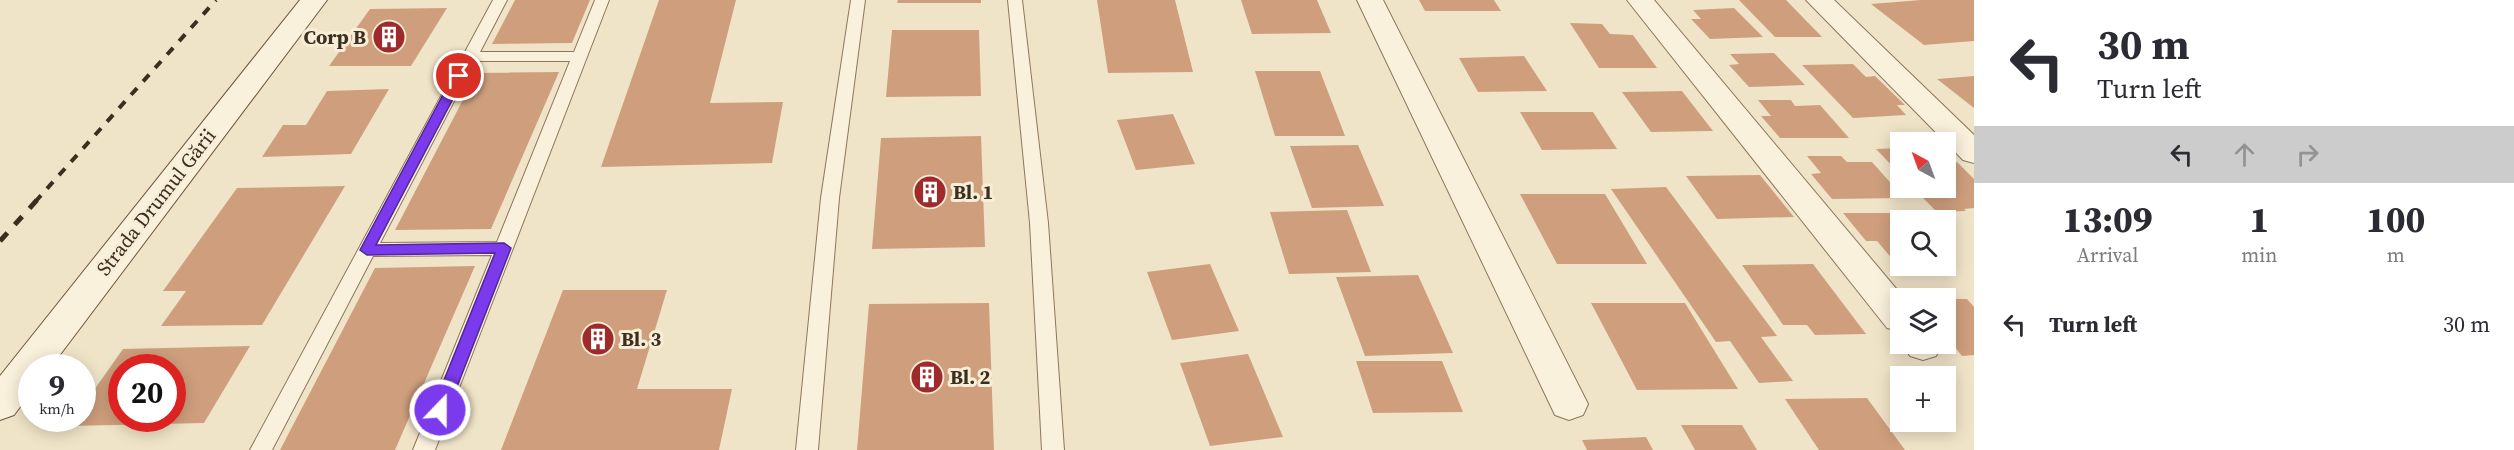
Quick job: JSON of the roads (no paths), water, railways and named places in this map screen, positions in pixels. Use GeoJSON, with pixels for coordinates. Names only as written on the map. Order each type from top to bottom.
{"type":"FeatureCollection","features":[{"type":"Feature","properties":{"kind":"street","name":"Strada Drumul Gării"},"geometry":{"type":"LineString","coordinates":[[0,404],[314,0]]}},
{"type":"Feature","properties":{"kind":"street"},"geometry":{"type":"LineString","coordinates":[[1370,0],[1569,404]]}},
{"type":"Feature","properties":{"kind":"street"},"geometry":{"type":"LineString","coordinates":[[1640,0],[1890,306]]}},
{"type":"Feature","properties":{"kind":"street"},"geometry":{"type":"LineString","coordinates":[[1819,0],[1974,153]]}},
{"type":"Feature","properties":{"kind":"lane"},"geometry":{"type":"LineString","coordinates":[[261,450],[500,0]]}},
{"type":"Feature","properties":{"kind":"lane"},"geometry":{"type":"LineString","coordinates":[[424,450],[602,0]]}},
{"type":"Feature","properties":{"kind":"lane"},"geometry":{"type":"LineString","coordinates":[[807,450],[830,198],[858,0]]}},
{"type":"Feature","properties":{"kind":"lane"},"geometry":{"type":"LineString","coordinates":[[1015,0],[1039,224],[1053,450]]}},
{"type":"Feature","properties":{"kind":"lane"},"geometry":{"type":"LineString","coordinates":[[469,57],[580,56]]}},
{"type":"Feature","properties":{"kind":"lane"},"geometry":{"type":"LineString","coordinates":[[367,250],[504,248]]}},
{"type":"Feature","properties":{"kind":"railway"},"geometry":{"type":"LineString","coordinates":[[35,202],[216,0]]}},
{"type":"Feature","properties":{"kind":"railway"},"geometry":{"type":"LineString","coordinates":[[0,241],[37,200]]}},
{"type":"Feature","properties":{"kind":"place","name":"Corp B"},"geometry":{"type":"Point","coordinates":[389,37]}},
{"type":"Feature","properties":{"kind":"place","name":"Bl. 1"},"geometry":{"type":"Point","coordinates":[930,192]}},
{"type":"Feature","properties":{"kind":"place","name":"Bl. 3"},"geometry":{"type":"Point","coordinates":[598,339]}},
{"type":"Feature","properties":{"kind":"place","name":"Bl. 2"},"geometry":{"type":"Point","coordinates":[927,377]}}]}
